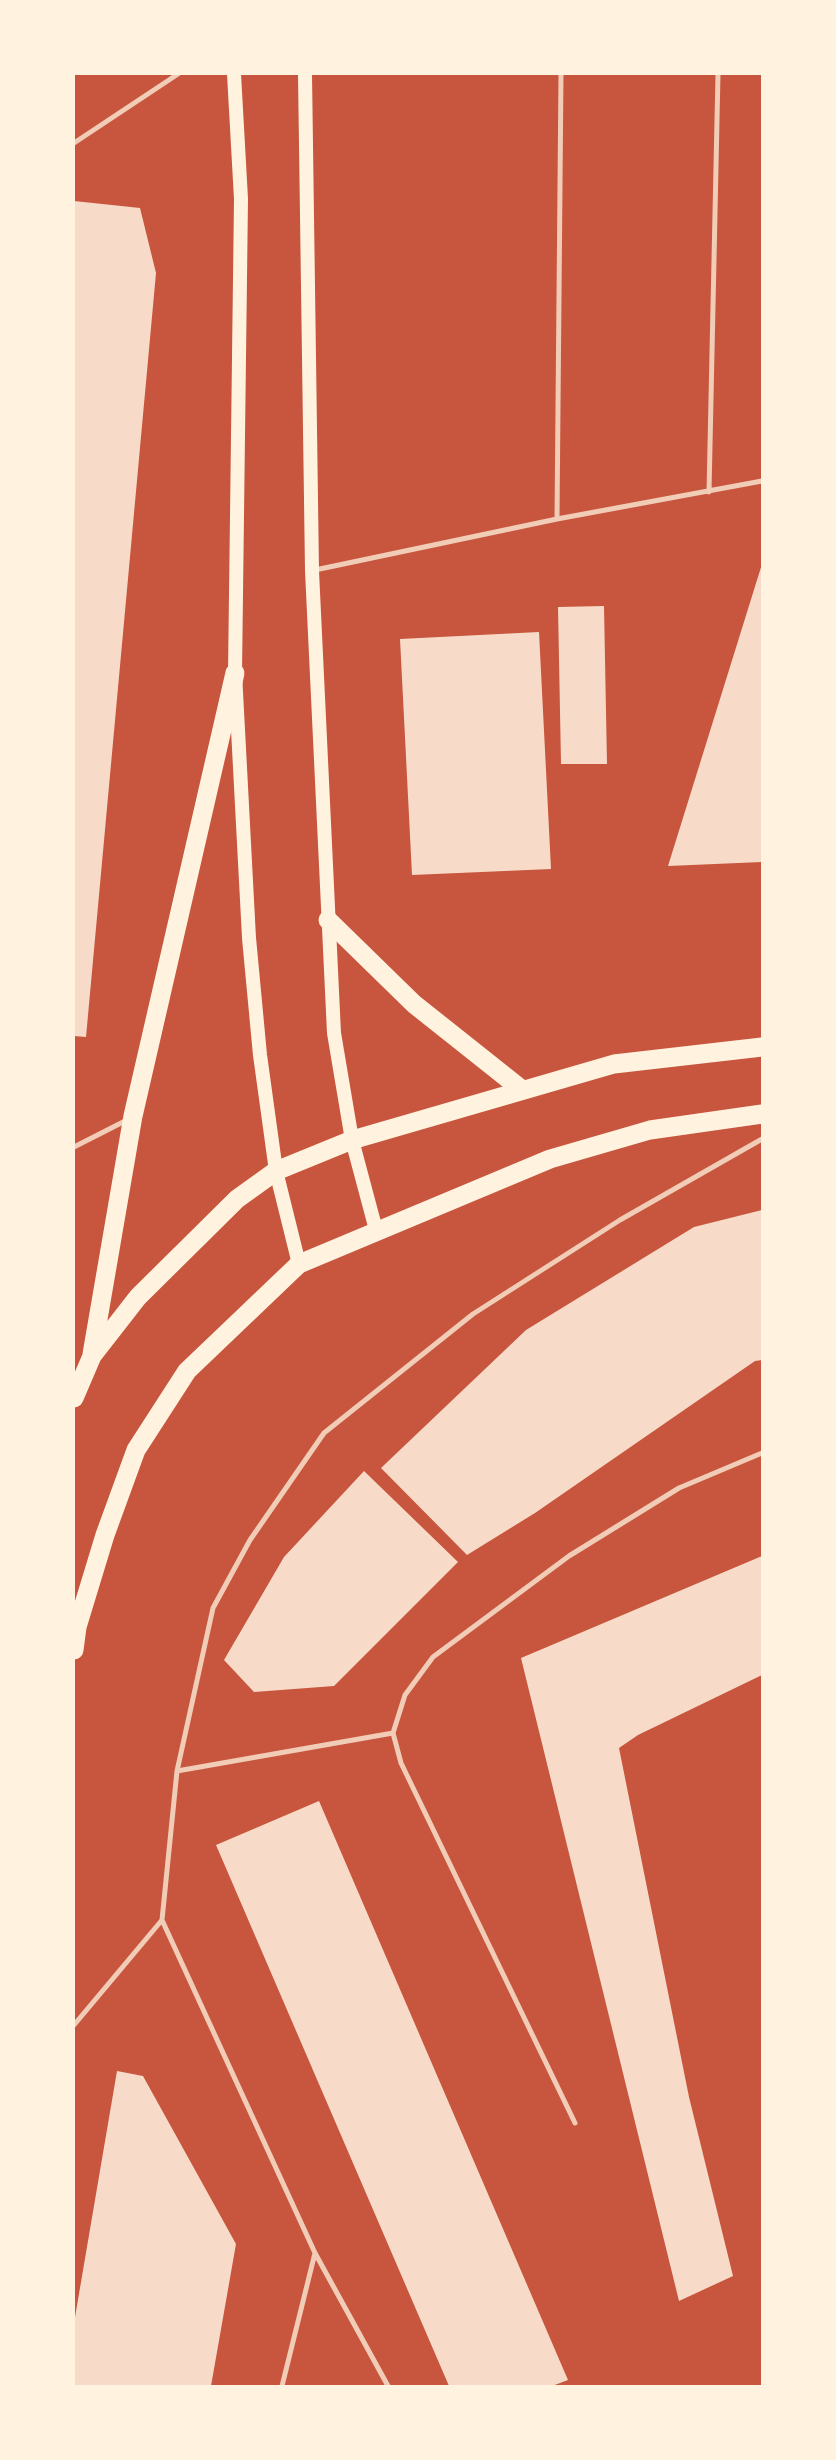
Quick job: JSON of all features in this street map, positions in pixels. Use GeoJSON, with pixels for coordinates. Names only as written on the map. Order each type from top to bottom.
{"type":"FeatureCollection","features":[{"type":"Feature","properties":{"kind":"highway"},"geometry":{"type":"LineString","coordinates":[[74,1398],[92,1356],[133,1116],[235,673]]}},
{"type":"Feature","properties":{"kind":"highway"},"geometry":{"type":"LineString","coordinates":[[328,920],[414,1004],[521,1089]]}},
{"type":"Feature","properties":{"kind":"highway"},"geometry":{"type":"LineString","coordinates":[[92,1356],[138,1297],[237,1199],[276,1171],[352,1140],[614,1064],[762,1046]]}},
{"type":"Feature","properties":{"kind":"highway"},"geometry":{"type":"LineString","coordinates":[[74,1650],[77,1628],[105,1535],[136,1450],[187,1371],[299,1264],[550,1159],[650,1129],[762,1114]]}},
{"type":"Feature","properties":{"kind":"main road"},"geometry":{"type":"LineString","coordinates":[[234,74],[241,200],[235,673],[249,938],[260,1055],[276,1171],[299,1264]]}},
{"type":"Feature","properties":{"kind":"main road"},"geometry":{"type":"LineString","coordinates":[[305,74],[312,571],[334,1033],[352,1140],[376,1230]]}},
{"type":"Feature","properties":{"kind":"lane"},"geometry":{"type":"LineString","coordinates":[[74,143],[178,74]]}},
{"type":"Feature","properties":{"kind":"lane"},"geometry":{"type":"LineString","coordinates":[[557,519],[561,74]]}},
{"type":"Feature","properties":{"kind":"lane"},"geometry":{"type":"LineString","coordinates":[[709,492],[718,74]]}},
{"type":"Feature","properties":{"kind":"lane"},"geometry":{"type":"LineString","coordinates":[[312,571],[557,519],[762,481]]}},
{"type":"Feature","properties":{"kind":"lane"},"geometry":{"type":"LineString","coordinates":[[74,1147],[133,1116]]}},
{"type":"Feature","properties":{"kind":"lane"},"geometry":{"type":"LineString","coordinates":[[388,2386],[315,2253],[162,1920],[177,1771],[213,1608],[250,1540],[324,1433],[473,1314],[620,1220],[762,1139]]}},
{"type":"Feature","properties":{"kind":"lane"},"geometry":{"type":"LineString","coordinates":[[575,2123],[401,1763],[393,1732],[405,1695],[433,1657],[569,1556],[657,1501],[679,1488],[762,1453]]}},
{"type":"Feature","properties":{"kind":"lane"},"geometry":{"type":"LineString","coordinates":[[177,1771],[393,1732]]}},
{"type":"Feature","properties":{"kind":"lane"},"geometry":{"type":"LineString","coordinates":[[74,2025],[162,1920]]}},
{"type":"Feature","properties":{"kind":"lane"},"geometry":{"type":"LineString","coordinates":[[282,2386],[315,2253]]}},
{"type":"Feature","properties":{"kind":"building"},"geometry":{"type":"Polygon","coordinates":[[[74,201],[140,208],[156,273],[86,1037],[74,1036],[74,201]]]}},
{"type":"Feature","properties":{"kind":"building"},"geometry":{"type":"Polygon","coordinates":[[[762,564],[762,862],[668,866],[762,564]]]}},
{"type":"Feature","properties":{"kind":"building"},"geometry":{"type":"Polygon","coordinates":[[[604,606],[607,764],[561,764],[558,607],[604,606]]]}},
{"type":"Feature","properties":{"kind":"building"},"geometry":{"type":"Polygon","coordinates":[[[539,632],[551,869],[412,875],[400,639],[539,632]]]}},
{"type":"Feature","properties":{"kind":"building"},"geometry":{"type":"Polygon","coordinates":[[[762,1210],[762,1360],[755,1361],[535,1513],[467,1555],[381,1468],[526,1330],[694,1227],[762,1210]]]}},
{"type":"Feature","properties":{"kind":"building"},"geometry":{"type":"Polygon","coordinates":[[[364,1471],[458,1562],[334,1686],[254,1692],[224,1660],[284,1557],[364,1471]]]}},
{"type":"Feature","properties":{"kind":"building"},"geometry":{"type":"Polygon","coordinates":[[[762,1556],[762,1675],[638,1735],[619,1748],[689,2097],[733,2276],[679,2301],[521,1658],[762,1556]]]}},
{"type":"Feature","properties":{"kind":"building"},"geometry":{"type":"Polygon","coordinates":[[[319,1801],[568,2380],[552,2386],[449,2386],[216,1845],[319,1801]]]}},
{"type":"Feature","properties":{"kind":"building"},"geometry":{"type":"Polygon","coordinates":[[[117,2071],[143,2076],[236,2244],[211,2386],[74,2386],[74,2323],[117,2071]]]}}]}
